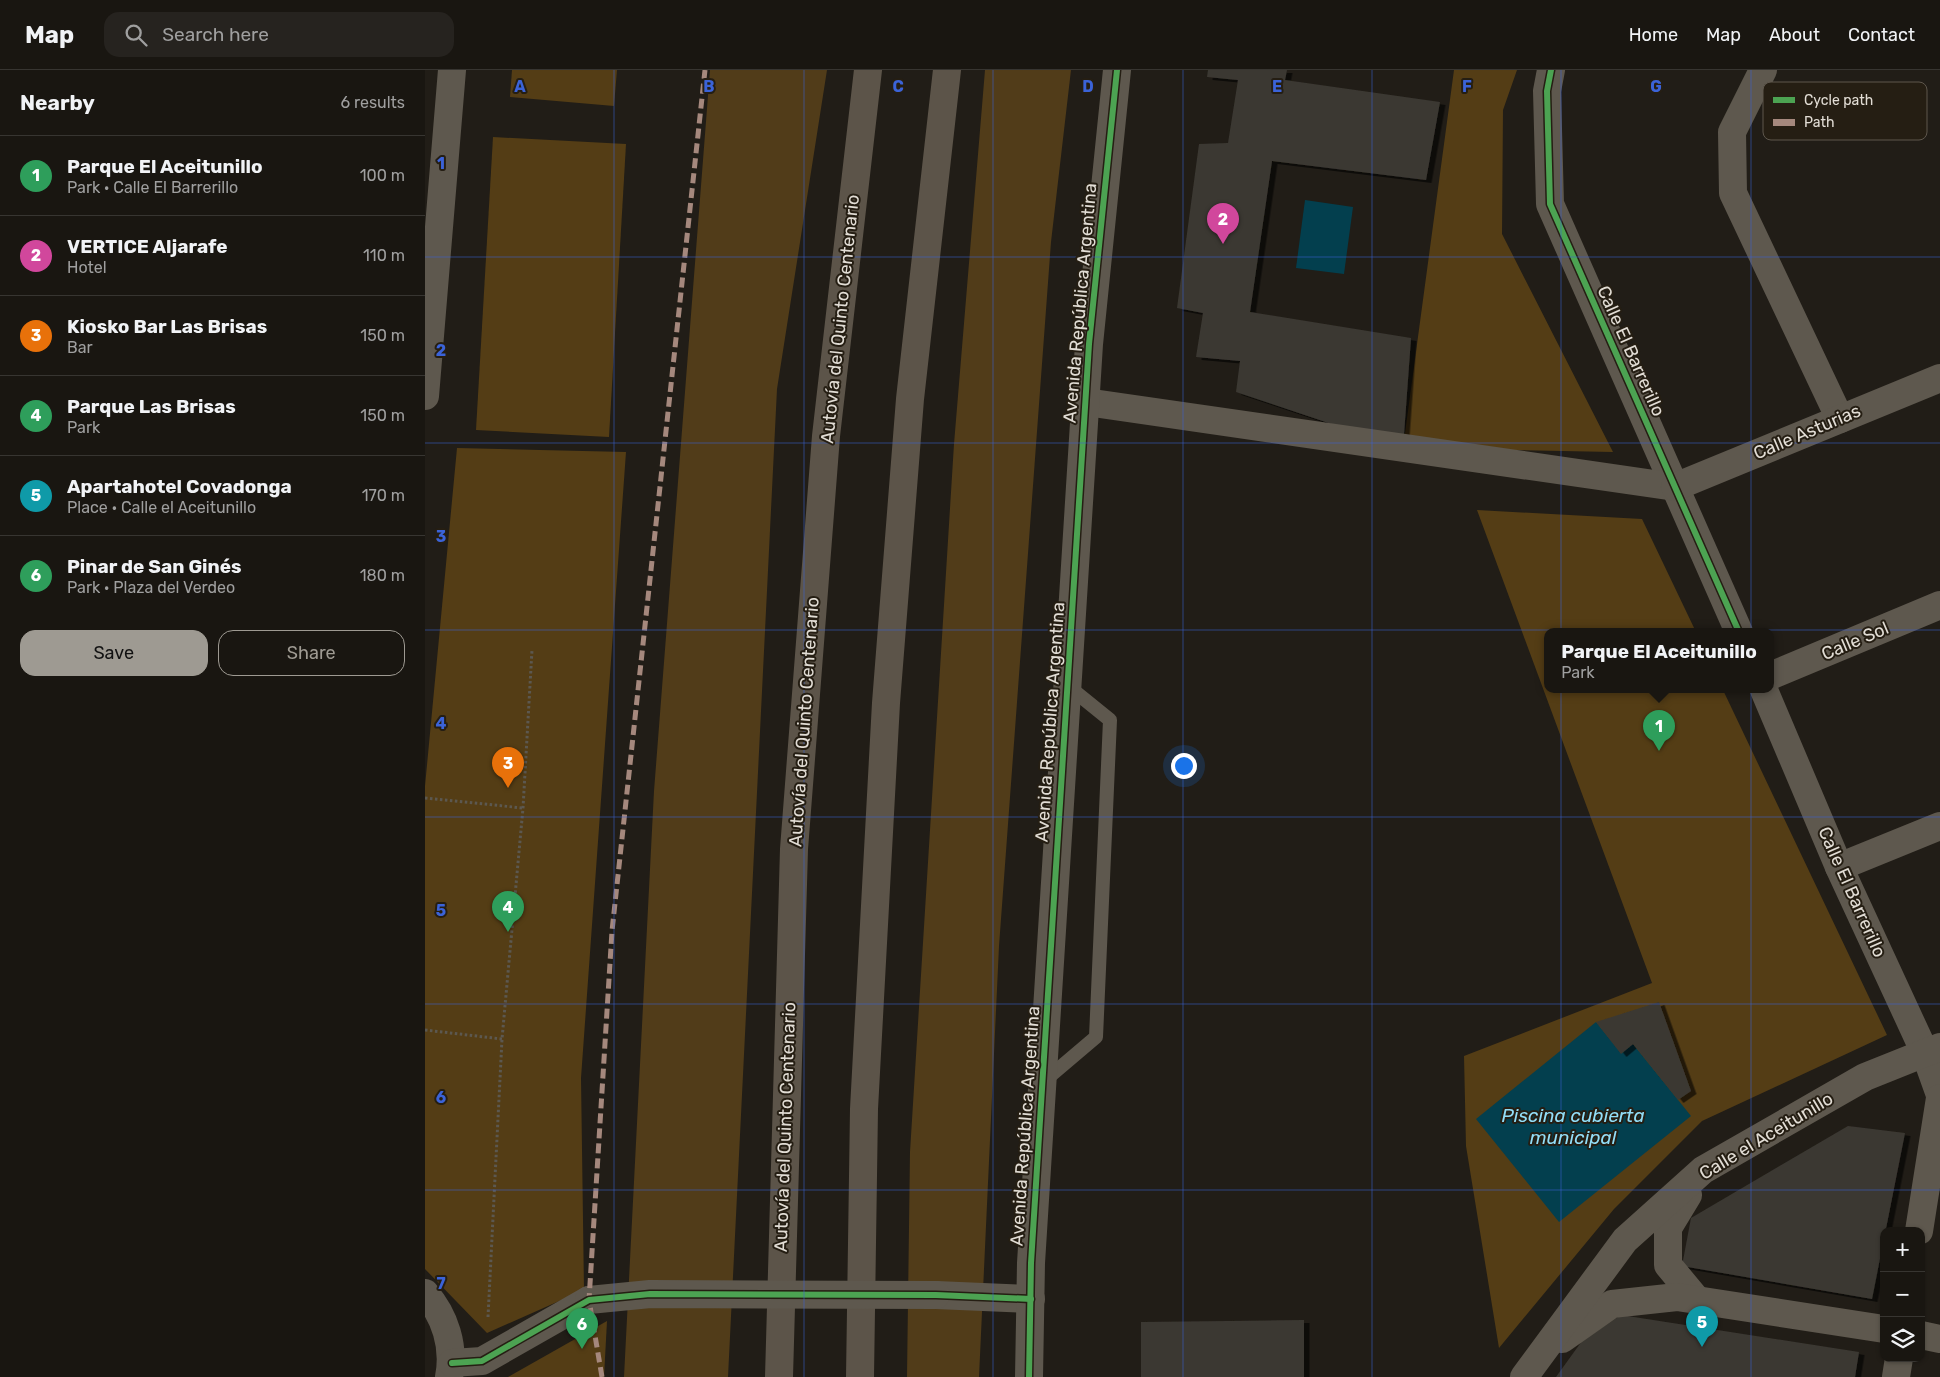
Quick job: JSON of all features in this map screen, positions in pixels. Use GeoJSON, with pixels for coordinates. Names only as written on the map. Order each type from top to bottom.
{"type":"FeatureCollection","features":[{"type":"Feature","properties":{"kind":"highway","name":"Autovía del Quinto Centenario"},"geometry":{"type":"LineString","coordinates":[[779,1377],[794,849],[826,436],[868,70]]}},
{"type":"Feature","properties":{"kind":"highway"},"geometry":{"type":"LineString","coordinates":[[860,1377],[864,1109],[886,704],[910,399],[947,70]]}},
{"type":"Feature","properties":{"kind":"street"},"geometry":{"type":"LineString","coordinates":[[425,396],[433,210],[452,70]]}},
{"type":"Feature","properties":{"kind":"street","name":"Avenida República Argentina"},"geometry":{"type":"LineString","coordinates":[[1029,1377],[1042,1082],[1085,402],[1117,70]]}},
{"type":"Feature","properties":{"kind":"street","name":"Calle El Barrerillo"},"geometry":{"type":"LineString","coordinates":[[1551,70],[1547,91],[1550,204],[1737,628]]}},
{"type":"Feature","properties":{"kind":"street"},"geometry":{"type":"LineString","coordinates":[[1763,70],[1732,132],[1733,193],[1840,419]]}},
{"type":"Feature","properties":{"kind":"street","name":"Calle Asturias"},"geometry":{"type":"LineString","coordinates":[[1675,488],[1940,378]]}},
{"type":"Feature","properties":{"kind":"street"},"geometry":{"type":"LineString","coordinates":[[1085,402],[1675,488]]}},
{"type":"Feature","properties":{"kind":"street","name":"Calle Sol"},"geometry":{"type":"LineString","coordinates":[[1774,674],[1940,605]]}},
{"type":"Feature","properties":{"kind":"street","name":"Calle El Barrerillo"},"geometry":{"type":"LineString","coordinates":[[1765,693],[1839,867],[1932,1050],[1940,1096],[1920,1227]]}},
{"type":"Feature","properties":{"kind":"street"},"geometry":{"type":"LineString","coordinates":[[1839,867],[1940,826]]}},
{"type":"Feature","properties":{"kind":"street","name":"Calle el Aceitunillo"},"geometry":{"type":"LineString","coordinates":[[1524,1377],[1625,1240],[1703,1170],[1865,1077],[1932,1050]]}},
{"type":"Feature","properties":{"kind":"street"},"geometry":{"type":"LineString","coordinates":[[1697,1300],[1668,1265],[1668,1228],[1703,1170]]}},
{"type":"Feature","properties":{"kind":"street"},"geometry":{"type":"LineString","coordinates":[[425,1293],[436,1306],[448,1334],[450,1370],[482,1361],[589,1300],[650,1294],[936,1295],[1031,1299]]}},
{"type":"Feature","properties":{"kind":"street"},"geometry":{"type":"LineString","coordinates":[[1546,1349],[1612,1304],[1677,1297],[1880,1329]]}},
{"type":"Feature","properties":{"kind":"street"},"geometry":{"type":"LineString","coordinates":[[1925,1337],[1940,1339]]}},
{"type":"Feature","properties":{"kind":"street"},"geometry":{"type":"LineString","coordinates":[[1896,1377],[1898,1362]]}},
{"type":"Feature","properties":{"kind":"lane"},"geometry":{"type":"LineString","coordinates":[[1042,1082],[1096,1037],[1110,720],[1068,686]]}},
{"type":"Feature","properties":{"kind":"path"},"geometry":{"type":"LineString","coordinates":[[488,1317],[502,1039],[523,808],[532,650]]}},
{"type":"Feature","properties":{"kind":"path"},"geometry":{"type":"LineString","coordinates":[[425,798],[523,808]]}},
{"type":"Feature","properties":{"kind":"path"},"geometry":{"type":"LineString","coordinates":[[425,1030],[502,1039]]}},
{"type":"Feature","properties":{"kind":"shaded area"},"geometry":{"type":"Polygon","coordinates":[[[512,70],[617,70],[614,106],[510,97],[512,70]]]}},
{"type":"Feature","properties":{"kind":"shaded area"},"geometry":{"type":"Polygon","coordinates":[[[710,70],[827,70],[777,389],[728,1377],[624,1377],[654,791],[710,70]]]}},
{"type":"Feature","properties":{"kind":"shaded area"},"geometry":{"type":"Polygon","coordinates":[[[985,70],[1071,70],[1051,242],[999,946],[979,1377],[907,1377],[910,1152],[954,444],[985,70]]]}},
{"type":"Feature","properties":{"kind":"shaded area"},"geometry":{"type":"Polygon","coordinates":[[[1454,70],[1517,70],[1503,110],[1502,234],[1613,452],[1403,448],[1454,70]]]}},
{"type":"Feature","properties":{"kind":"shaded area"},"geometry":{"type":"Polygon","coordinates":[[[493,137],[626,144],[609,437],[476,430],[493,137]]]}},
{"type":"Feature","properties":{"kind":"shaded area"},"geometry":{"type":"Polygon","coordinates":[[[457,448],[626,452],[581,1078],[584,1290],[487,1333],[425,1269],[425,786],[457,448]]]}},
{"type":"Feature","properties":{"kind":"shaded area"},"geometry":{"type":"Polygon","coordinates":[[[1477,510],[1642,519],[1694,628],[1544,628],[1544,691],[1477,510]]]}},
{"type":"Feature","properties":{"kind":"shaded area"},"geometry":{"type":"Polygon","coordinates":[[[1545,693],[1724,693],[1887,1035],[1702,1121],[1614,1209],[1499,1348],[1466,1146],[1464,1056],[1652,983],[1545,693]]]}},
{"type":"Feature","properties":{"kind":"shaded area"},"geometry":{"type":"Polygon","coordinates":[[[607,1321],[604,1377],[508,1377],[607,1321]]]}},
{"type":"Feature","properties":{"kind":"water"},"geometry":{"type":"Polygon","coordinates":[[[1305,200],[1353,207],[1344,274],[1296,268],[1305,200]]]}},
{"type":"Feature","properties":{"kind":"water","name":"Piscina cubierta municipal"},"geometry":{"type":"Polygon","coordinates":[[[1596,1022],[1621,1053],[1633,1044],[1691,1116],[1559,1222],[1476,1119],[1596,1022]]]}},
{"type":"Feature","properties":{"kind":"building"},"geometry":{"type":"Polygon","coordinates":[[[1208,70],[1287,70],[1285,80],[1440,102],[1426,180],[1272,161],[1250,312],[1411,338],[1403,448],[1236,392],[1240,361],[1196,357],[1203,313],[1177,308],[1199,144],[1228,143],[1238,80],[1207,77],[1208,70]]]}},
{"type":"Feature","properties":{"kind":"building"},"geometry":{"type":"Polygon","coordinates":[[[1659,1002],[1691,1091],[1678,1100],[1633,1044],[1621,1054],[1596,1022],[1659,1002]]]}},
{"type":"Feature","properties":{"kind":"building"},"geometry":{"type":"Polygon","coordinates":[[[1848,1126],[1905,1133],[1886,1227],[1880,1227],[1880,1259],[1872,1299],[1682,1266],[1691,1218],[1848,1126]]]}},
{"type":"Feature","properties":{"kind":"building"},"geometry":{"type":"Polygon","coordinates":[[[1621,1315],[1859,1352],[1855,1377],[1556,1377],[1582,1341],[1621,1315]]]}},
{"type":"Feature","properties":{"kind":"building"},"geometry":{"type":"Polygon","coordinates":[[[1304,1320],[1304,1377],[1141,1377],[1141,1322],[1304,1320]]]}},
{"type":"Feature","properties":{"kind":"marked path"},"geometry":{"type":"LineString","coordinates":[[602,1377],[589,1300],[612,931],[705,70]]}},
{"type":"Feature","properties":{"kind":"cycle path"},"geometry":{"type":"LineString","coordinates":[[1029,1377],[1031,1263],[1089,344],[1117,70]]}},
{"type":"Feature","properties":{"kind":"cycle path"},"geometry":{"type":"LineString","coordinates":[[1551,70],[1547,91],[1550,204],[1737,628]]}},
{"type":"Feature","properties":{"kind":"cycle path"},"geometry":{"type":"LineString","coordinates":[[452,1363],[482,1361],[589,1300],[650,1294],[936,1295],[1031,1299]]}},
{"type":"Feature","properties":{"kind":"place","name":"VERTICE Aljarafe"},"geometry":{"type":"Point","coordinates":[1223,244]}},
{"type":"Feature","properties":{"kind":"place","name":"Parque El Aceitunillo"},"geometry":{"type":"Point","coordinates":[1659,751]}},
{"type":"Feature","properties":{"kind":"place","name":"Kiosko Bar Las Brisas"},"geometry":{"type":"Point","coordinates":[508,788]}},
{"type":"Feature","properties":{"kind":"place","name":"Parque Las Brisas"},"geometry":{"type":"Point","coordinates":[508,932]}},
{"type":"Feature","properties":{"kind":"place","name":"Apartahotel Covadonga"},"geometry":{"type":"Point","coordinates":[1702,1347]}},
{"type":"Feature","properties":{"kind":"place","name":"Pinar de San Ginés"},"geometry":{"type":"Point","coordinates":[582,1349]}}]}
